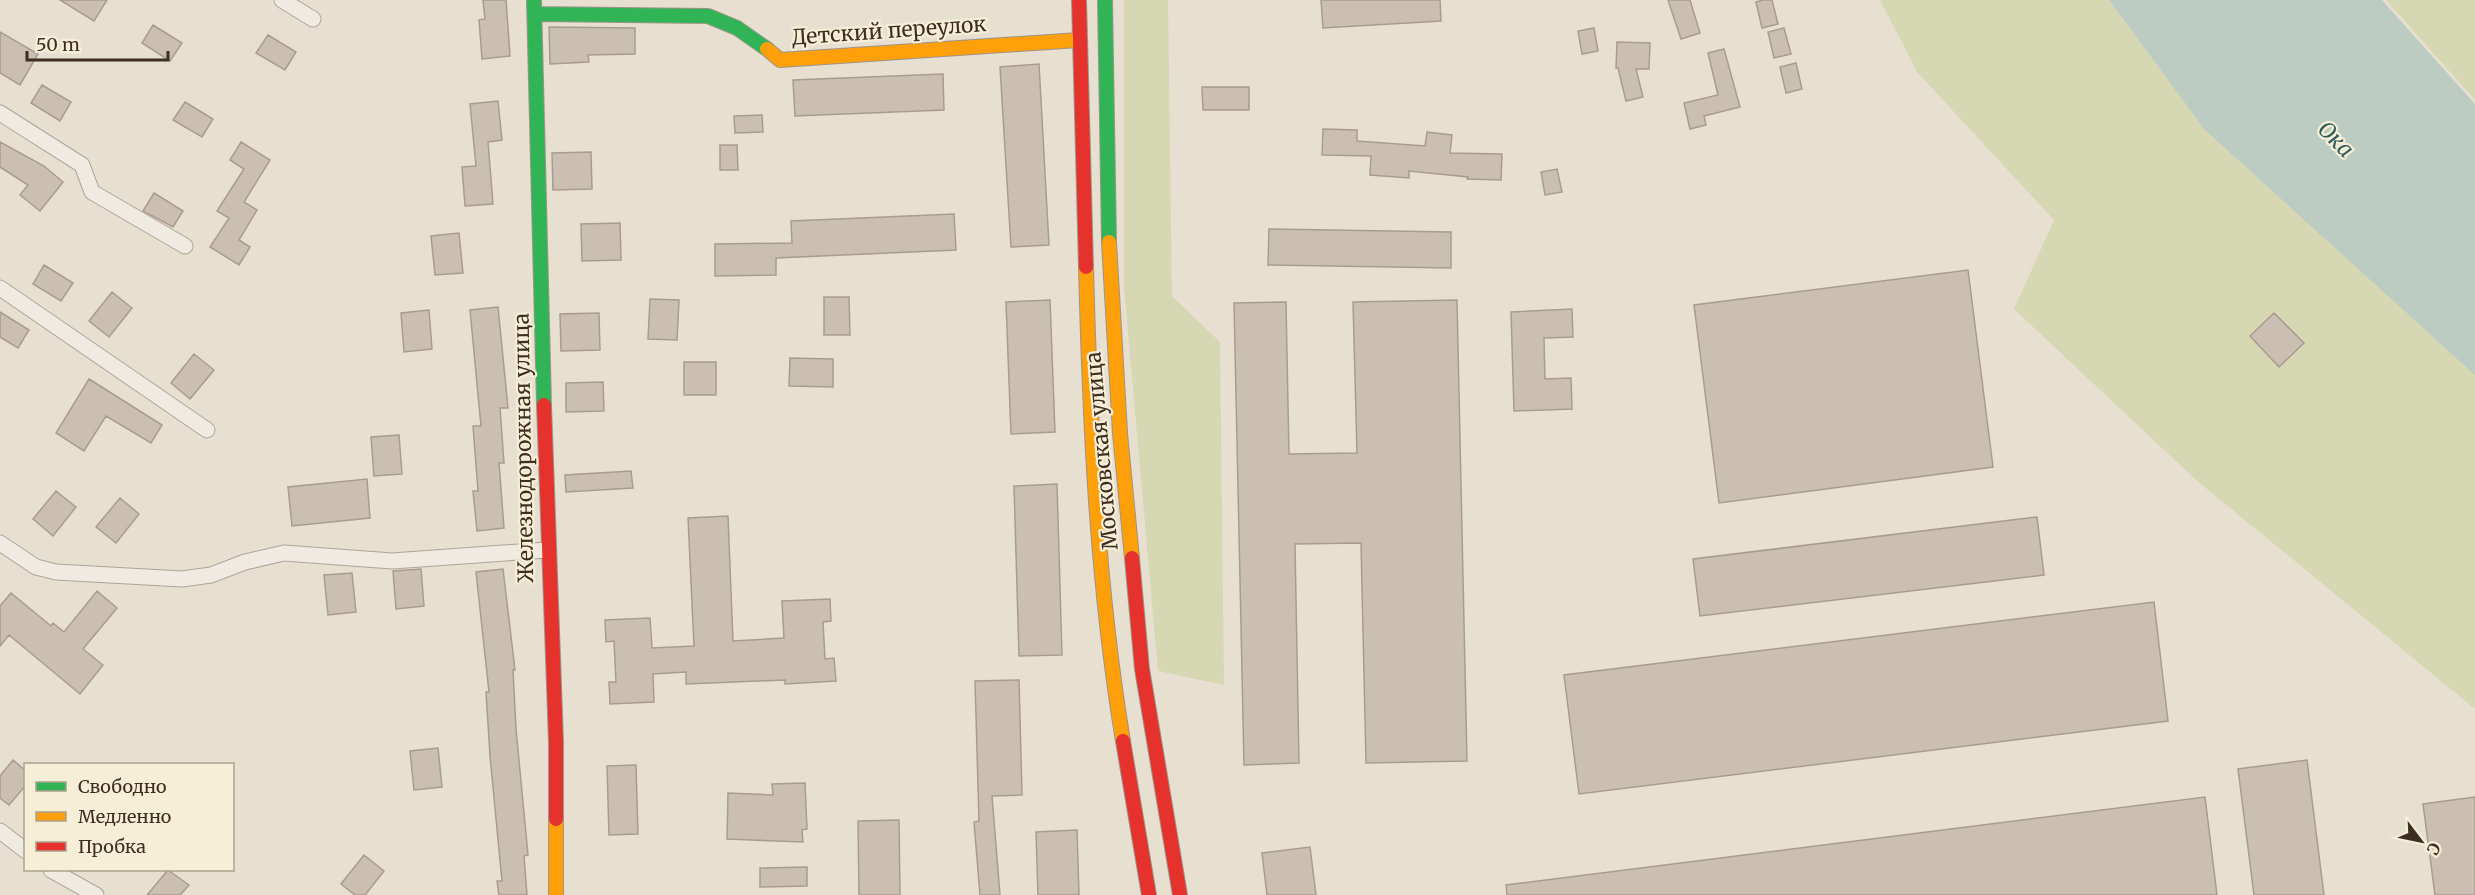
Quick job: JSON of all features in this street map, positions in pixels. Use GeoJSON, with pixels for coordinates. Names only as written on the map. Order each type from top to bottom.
{"type":"FeatureCollection","features":[{"type":"Feature","properties":{"kind":"main road","name":"Железнодорожная улица"},"geometry":{"type":"LineString","coordinates":[[534,0],[547,550],[556,742],[555,895]]}},
{"type":"Feature","properties":{"kind":"main road","name":"Московская улица"},"geometry":{"type":"LineString","coordinates":[[1079,0],[1090,434],[1112,674],[1149,895]]}},
{"type":"Feature","properties":{"kind":"main road","name":"Московская улица"},"geometry":{"type":"LineString","coordinates":[[1105,0],[1109,274],[1120,433],[1142,669],[1180,895]]}},
{"type":"Feature","properties":{"kind":"main road","name":"Детский переулок"},"geometry":{"type":"LineString","coordinates":[[535,14],[708,16],[725,20],[745,31],[780,60],[1079,40]]}},
{"type":"Feature","properties":{"kind":"street"},"geometry":{"type":"LineString","coordinates":[[282,0],[313,19]]}},
{"type":"Feature","properties":{"kind":"street"},"geometry":{"type":"LineString","coordinates":[[0,113],[82,165],[92,192],[185,246]]}},
{"type":"Feature","properties":{"kind":"street"},"geometry":{"type":"LineString","coordinates":[[0,288],[207,430]]}},
{"type":"Feature","properties":{"kind":"street"},"geometry":{"type":"LineString","coordinates":[[0,543],[36,567],[56,572],[182,579],[212,575],[245,562],[284,553],[392,561],[547,550]]}},
{"type":"Feature","properties":{"kind":"street"},"geometry":{"type":"LineString","coordinates":[[0,831],[24,849]]}},
{"type":"Feature","properties":{"kind":"street"},"geometry":{"type":"LineString","coordinates":[[53,871],[96,895]]}},
{"type":"Feature","properties":{"kind":"green space"},"geometry":{"type":"Polygon","coordinates":[[[1124,0],[1168,0],[1172,296],[1220,342],[1224,685],[1158,671],[1124,287],[1124,0]]]}},
{"type":"Feature","properties":{"kind":"green space"},"geometry":{"type":"Polygon","coordinates":[[[1880,0],[2109,0],[2204,129],[2475,374],[2475,709],[2196,480],[2014,309],[2054,220],[1917,72],[1880,0]]]}},
{"type":"Feature","properties":{"kind":"green space"},"geometry":{"type":"Polygon","coordinates":[[[2386,0],[2475,0],[2475,100],[2386,0]]]}},
{"type":"Feature","properties":{"kind":"water","name":"Ока"},"geometry":{"type":"Polygon","coordinates":[[[2109,0],[2382,0],[2475,104],[2475,375],[2204,129],[2109,0]]]}},
{"type":"Feature","properties":{"kind":"building"},"geometry":{"type":"Polygon","coordinates":[[[60,0],[107,0],[94,21],[60,0]]]}},
{"type":"Feature","properties":{"kind":"building"},"geometry":{"type":"Polygon","coordinates":[[[483,0],[506,0],[510,56],[482,59],[479,20],[485,19],[483,0]]]}},
{"type":"Feature","properties":{"kind":"building"},"geometry":{"type":"Polygon","coordinates":[[[1321,0],[1440,0],[1441,21],[1323,28],[1321,0]]]}},
{"type":"Feature","properties":{"kind":"building"},"geometry":{"type":"Polygon","coordinates":[[[1668,0],[1690,0],[1700,33],[1681,39],[1668,0]]]}},
{"type":"Feature","properties":{"kind":"building"},"geometry":{"type":"Polygon","coordinates":[[[1772,0],[1778,24],[1762,28],[1756,2],[1772,0]]]}},
{"type":"Feature","properties":{"kind":"building"},"geometry":{"type":"Polygon","coordinates":[[[153,25],[182,43],[170,61],[142,43],[153,25]]]}},
{"type":"Feature","properties":{"kind":"building"},"geometry":{"type":"Polygon","coordinates":[[[549,27],[635,28],[635,54],[588,55],[589,62],[550,64],[549,27]]]}},
{"type":"Feature","properties":{"kind":"building"},"geometry":{"type":"Polygon","coordinates":[[[1594,28],[1598,51],[1582,54],[1578,31],[1594,28]]]}},
{"type":"Feature","properties":{"kind":"building"},"geometry":{"type":"Polygon","coordinates":[[[1784,28],[1791,54],[1774,58],[1768,32],[1784,28]]]}},
{"type":"Feature","properties":{"kind":"building"},"geometry":{"type":"Polygon","coordinates":[[[0,32],[38,54],[20,85],[0,73],[0,32]]]}},
{"type":"Feature","properties":{"kind":"building"},"geometry":{"type":"Polygon","coordinates":[[[268,35],[296,52],[285,70],[256,53],[268,35]]]}},
{"type":"Feature","properties":{"kind":"building"},"geometry":{"type":"Polygon","coordinates":[[[1617,42],[1650,43],[1649,69],[1636,69],[1643,97],[1626,101],[1618,68],[1616,68],[1617,42]]]}},
{"type":"Feature","properties":{"kind":"building"},"geometry":{"type":"Polygon","coordinates":[[[1724,49],[1740,107],[1704,116],[1706,125],[1690,129],[1684,103],[1718,95],[1708,53],[1724,49]]]}},
{"type":"Feature","properties":{"kind":"building"},"geometry":{"type":"Polygon","coordinates":[[[1796,63],[1802,89],[1786,93],[1780,67],[1796,63]]]}},
{"type":"Feature","properties":{"kind":"building"},"geometry":{"type":"Polygon","coordinates":[[[1039,64],[1049,245],[1011,247],[1000,67],[1039,64]]]}},
{"type":"Feature","properties":{"kind":"building"},"geometry":{"type":"Polygon","coordinates":[[[943,74],[944,110],[795,116],[793,80],[943,74]]]}},
{"type":"Feature","properties":{"kind":"building"},"geometry":{"type":"Polygon","coordinates":[[[42,85],[71,102],[60,121],[31,103],[42,85]]]}},
{"type":"Feature","properties":{"kind":"building"},"geometry":{"type":"Polygon","coordinates":[[[1202,87],[1249,87],[1249,110],[1203,110],[1202,87]]]}},
{"type":"Feature","properties":{"kind":"building"},"geometry":{"type":"Polygon","coordinates":[[[498,101],[502,140],[488,142],[493,204],[465,206],[462,167],[476,166],[470,104],[498,101]]]}},
{"type":"Feature","properties":{"kind":"building"},"geometry":{"type":"Polygon","coordinates":[[[185,102],[213,119],[202,137],[173,120],[185,102]]]}},
{"type":"Feature","properties":{"kind":"building"},"geometry":{"type":"Polygon","coordinates":[[[762,115],[763,132],[735,133],[734,116],[762,115]]]}},
{"type":"Feature","properties":{"kind":"building"},"geometry":{"type":"Polygon","coordinates":[[[1323,129],[1357,130],[1357,141],[1425,146],[1427,132],[1452,135],[1450,153],[1502,154],[1501,180],[1467,179],[1468,177],[1409,171],[1409,178],[1370,175],[1371,156],[1322,155],[1323,129]]]}},
{"type":"Feature","properties":{"kind":"building"},"geometry":{"type":"Polygon","coordinates":[[[0,142],[44,166],[63,182],[40,211],[20,195],[28,185],[0,167],[0,142]]]}},
{"type":"Feature","properties":{"kind":"building"},"geometry":{"type":"Polygon","coordinates":[[[241,142],[270,160],[244,202],[257,210],[239,240],[250,247],[239,265],[210,247],[229,218],[217,211],[244,169],[230,160],[241,142]]]}},
{"type":"Feature","properties":{"kind":"building"},"geometry":{"type":"Polygon","coordinates":[[[720,145],[737,145],[738,170],[720,170],[720,145]]]}},
{"type":"Feature","properties":{"kind":"building"},"geometry":{"type":"Polygon","coordinates":[[[591,152],[592,189],[553,190],[552,153],[591,152]]]}},
{"type":"Feature","properties":{"kind":"building"},"geometry":{"type":"Polygon","coordinates":[[[1557,169],[1562,192],[1545,195],[1541,172],[1557,169]]]}},
{"type":"Feature","properties":{"kind":"building"},"geometry":{"type":"Polygon","coordinates":[[[154,193],[183,211],[173,227],[143,211],[154,193]]]}},
{"type":"Feature","properties":{"kind":"building"},"geometry":{"type":"Polygon","coordinates":[[[954,214],[956,250],[776,258],[776,275],[715,276],[715,244],[792,243],[791,221],[954,214]]]}},
{"type":"Feature","properties":{"kind":"building"},"geometry":{"type":"Polygon","coordinates":[[[620,223],[621,260],[582,261],[581,224],[620,223]]]}},
{"type":"Feature","properties":{"kind":"building"},"geometry":{"type":"Polygon","coordinates":[[[1269,229],[1451,232],[1451,268],[1268,265],[1269,229]]]}},
{"type":"Feature","properties":{"kind":"building"},"geometry":{"type":"Polygon","coordinates":[[[459,233],[463,273],[435,275],[431,236],[459,233]]]}},
{"type":"Feature","properties":{"kind":"building"},"geometry":{"type":"Polygon","coordinates":[[[44,265],[73,283],[61,301],[33,284],[44,265]]]}},
{"type":"Feature","properties":{"kind":"building"},"geometry":{"type":"Polygon","coordinates":[[[1968,270],[1993,467],[1719,503],[1694,305],[1968,270]]]}},
{"type":"Feature","properties":{"kind":"building"},"geometry":{"type":"Polygon","coordinates":[[[112,292],[132,308],[109,337],[89,321],[112,292]]]}},
{"type":"Feature","properties":{"kind":"building"},"geometry":{"type":"Polygon","coordinates":[[[824,297],[849,297],[850,335],[824,335],[824,297]]]}},
{"type":"Feature","properties":{"kind":"building"},"geometry":{"type":"Polygon","coordinates":[[[650,299],[679,300],[677,340],[648,339],[650,299]]]}},
{"type":"Feature","properties":{"kind":"building"},"geometry":{"type":"Polygon","coordinates":[[[1050,300],[1055,432],[1011,434],[1006,302],[1050,300]]]}},
{"type":"Feature","properties":{"kind":"building"},"geometry":{"type":"Polygon","coordinates":[[[1457,300],[1467,761],[1366,763],[1361,543],[1295,544],[1299,763],[1244,765],[1234,303],[1286,302],[1289,454],[1357,453],[1353,302],[1457,300]]]}},
{"type":"Feature","properties":{"kind":"building"},"geometry":{"type":"Polygon","coordinates":[[[498,307],[508,408],[500,408],[504,463],[499,463],[504,528],[477,531],[473,491],[478,491],[473,426],[481,426],[470,310],[498,307]]]}},
{"type":"Feature","properties":{"kind":"building"},"geometry":{"type":"Polygon","coordinates":[[[1572,309],[1573,337],[1544,338],[1545,379],[1571,378],[1572,409],[1514,411],[1511,312],[1572,309]]]}},
{"type":"Feature","properties":{"kind":"building"},"geometry":{"type":"Polygon","coordinates":[[[429,310],[432,349],[404,352],[401,313],[429,310]]]}},
{"type":"Feature","properties":{"kind":"building"},"geometry":{"type":"Polygon","coordinates":[[[0,312],[29,330],[18,348],[0,337],[0,312]]]}},
{"type":"Feature","properties":{"kind":"building"},"geometry":{"type":"Polygon","coordinates":[[[599,313],[600,350],[561,351],[560,314],[599,313]]]}},
{"type":"Feature","properties":{"kind":"building"},"geometry":{"type":"Polygon","coordinates":[[[2274,313],[2304,343],[2279,367],[2250,336],[2274,313]]]}},
{"type":"Feature","properties":{"kind":"building"},"geometry":{"type":"Polygon","coordinates":[[[194,354],[214,370],[190,399],[171,383],[194,354]]]}},
{"type":"Feature","properties":{"kind":"building"},"geometry":{"type":"Polygon","coordinates":[[[790,358],[833,359],[833,387],[789,386],[790,358]]]}},
{"type":"Feature","properties":{"kind":"building"},"geometry":{"type":"Polygon","coordinates":[[[684,362],[716,362],[716,395],[684,395],[684,362]]]}},
{"type":"Feature","properties":{"kind":"building"},"geometry":{"type":"Polygon","coordinates":[[[89,379],[162,425],[151,443],[106,416],[84,451],[56,433],[89,379]]]}},
{"type":"Feature","properties":{"kind":"building"},"geometry":{"type":"Polygon","coordinates":[[[603,382],[604,411],[566,412],[566,383],[603,382]]]}},
{"type":"Feature","properties":{"kind":"building"},"geometry":{"type":"Polygon","coordinates":[[[399,435],[402,474],[374,476],[371,437],[399,435]]]}},
{"type":"Feature","properties":{"kind":"building"},"geometry":{"type":"Polygon","coordinates":[[[631,471],[633,488],[566,492],[565,475],[631,471]]]}},
{"type":"Feature","properties":{"kind":"building"},"geometry":{"type":"Polygon","coordinates":[[[367,479],[370,518],[292,526],[288,487],[367,479]]]}},
{"type":"Feature","properties":{"kind":"building"},"geometry":{"type":"Polygon","coordinates":[[[1057,484],[1062,655],[1019,656],[1014,486],[1057,484]]]}},
{"type":"Feature","properties":{"kind":"building"},"geometry":{"type":"Polygon","coordinates":[[[56,491],[76,507],[53,536],[33,519],[56,491]]]}},
{"type":"Feature","properties":{"kind":"building"},"geometry":{"type":"Polygon","coordinates":[[[120,498],[139,514],[116,543],[96,527],[120,498]]]}},
{"type":"Feature","properties":{"kind":"building"},"geometry":{"type":"Polygon","coordinates":[[[728,516],[733,641],[784,638],[782,601],[830,599],[831,621],[823,622],[825,659],[834,658],[836,681],[785,684],[785,680],[686,684],[686,672],[653,674],[654,702],[610,704],[609,682],[616,682],[614,641],[606,642],[605,620],[650,618],[652,648],[694,646],[688,518],[728,516]]]}},
{"type":"Feature","properties":{"kind":"building"},"geometry":{"type":"Polygon","coordinates":[[[2037,517],[2044,575],[1700,616],[1693,559],[2037,517]]]}},
{"type":"Feature","properties":{"kind":"building"},"geometry":{"type":"Polygon","coordinates":[[[421,569],[424,606],[396,609],[393,571],[421,569]]]}},
{"type":"Feature","properties":{"kind":"building"},"geometry":{"type":"Polygon","coordinates":[[[503,569],[515,670],[513,670],[516,729],[528,855],[524,856],[527,895],[499,895],[497,881],[502,881],[490,756],[486,692],[489,692],[476,572],[503,569]]]}},
{"type":"Feature","properties":{"kind":"building"},"geometry":{"type":"Polygon","coordinates":[[[352,573],[356,612],[328,615],[324,575],[352,573]]]}},
{"type":"Feature","properties":{"kind":"building"},"geometry":{"type":"Polygon","coordinates":[[[97,591],[117,608],[83,649],[103,665],[80,694],[9,635],[0,646],[0,606],[11,593],[51,626],[53,623],[64,632],[97,591]]]}},
{"type":"Feature","properties":{"kind":"building"},"geometry":{"type":"Polygon","coordinates":[[[2154,602],[2168,721],[1579,794],[1564,675],[2154,602]]]}},
{"type":"Feature","properties":{"kind":"building"},"geometry":{"type":"Polygon","coordinates":[[[1019,680],[1022,795],[992,796],[1000,895],[980,895],[974,822],[979,821],[975,681],[1019,680]]]}},
{"type":"Feature","properties":{"kind":"building"},"geometry":{"type":"Polygon","coordinates":[[[438,748],[442,787],[414,790],[410,751],[438,748]]]}},
{"type":"Feature","properties":{"kind":"building"},"geometry":{"type":"Polygon","coordinates":[[[13,760],[24,769],[24,787],[9,805],[0,798],[0,776],[13,760]]]}},
{"type":"Feature","properties":{"kind":"building"},"geometry":{"type":"Polygon","coordinates":[[[2307,760],[2324,895],[2254,895],[2238,769],[2307,760]]]}},
{"type":"Feature","properties":{"kind":"building"},"geometry":{"type":"Polygon","coordinates":[[[636,765],[638,834],[609,835],[607,766],[636,765]]]}},
{"type":"Feature","properties":{"kind":"building"},"geometry":{"type":"Polygon","coordinates":[[[805,783],[807,829],[802,830],[803,842],[727,839],[728,793],[773,795],[772,784],[805,783]]]}},
{"type":"Feature","properties":{"kind":"building"},"geometry":{"type":"Polygon","coordinates":[[[2205,797],[2217,895],[1507,895],[1506,885],[2205,797]]]}},
{"type":"Feature","properties":{"kind":"building"},"geometry":{"type":"Polygon","coordinates":[[[2475,797],[2475,895],[2435,895],[2423,804],[2475,797]]]}},
{"type":"Feature","properties":{"kind":"building"},"geometry":{"type":"Polygon","coordinates":[[[899,820],[900,895],[859,895],[858,821],[899,820]]]}},
{"type":"Feature","properties":{"kind":"building"},"geometry":{"type":"Polygon","coordinates":[[[1077,830],[1079,895],[1038,895],[1036,832],[1077,830]]]}},
{"type":"Feature","properties":{"kind":"building"},"geometry":{"type":"Polygon","coordinates":[[[1310,847],[1316,895],[1267,895],[1262,853],[1310,847]]]}},
{"type":"Feature","properties":{"kind":"building"},"geometry":{"type":"Polygon","coordinates":[[[364,855],[384,871],[365,895],[355,895],[341,884],[364,855]]]}},
{"type":"Feature","properties":{"kind":"building"},"geometry":{"type":"Polygon","coordinates":[[[807,867],[807,886],[760,887],[760,868],[807,867]]]}},
{"type":"Feature","properties":{"kind":"building"},"geometry":{"type":"Polygon","coordinates":[[[167,871],[189,885],[180,895],[147,895],[167,871]]]}},
{"type":"Feature","properties":{"kind":"traffic: fast"},"geometry":{"type":"LineString","coordinates":[[534,0],[544,405]]}},
{"type":"Feature","properties":{"kind":"traffic: fast"},"geometry":{"type":"LineString","coordinates":[[1105,0],[1109,242]]}},
{"type":"Feature","properties":{"kind":"traffic: fast"},"geometry":{"type":"LineString","coordinates":[[535,14],[708,16],[737,28],[767,49]]}},
{"type":"Feature","properties":{"kind":"traffic: slow"},"geometry":{"type":"LineString","coordinates":[[767,49],[780,60],[1079,40]]}},
{"type":"Feature","properties":{"kind":"traffic: slow"},"geometry":{"type":"LineString","coordinates":[[1109,242],[1120,433],[1132,558]]}},
{"type":"Feature","properties":{"kind":"traffic: slow"},"geometry":{"type":"LineString","coordinates":[[1086,267],[1096,504],[1107,623],[1123,741]]}},
{"type":"Feature","properties":{"kind":"traffic: slow"},"geometry":{"type":"LineString","coordinates":[[556,819],[556,895]]}},
{"type":"Feature","properties":{"kind":"traffic: jam"},"geometry":{"type":"LineString","coordinates":[[1079,0],[1086,267]]}},
{"type":"Feature","properties":{"kind":"traffic: jam"},"geometry":{"type":"LineString","coordinates":[[544,405],[556,742],[556,819]]}},
{"type":"Feature","properties":{"kind":"traffic: jam"},"geometry":{"type":"LineString","coordinates":[[1132,558],[1142,669],[1180,895]]}},
{"type":"Feature","properties":{"kind":"traffic: jam"},"geometry":{"type":"LineString","coordinates":[[1123,741],[1149,895]]}}]}
